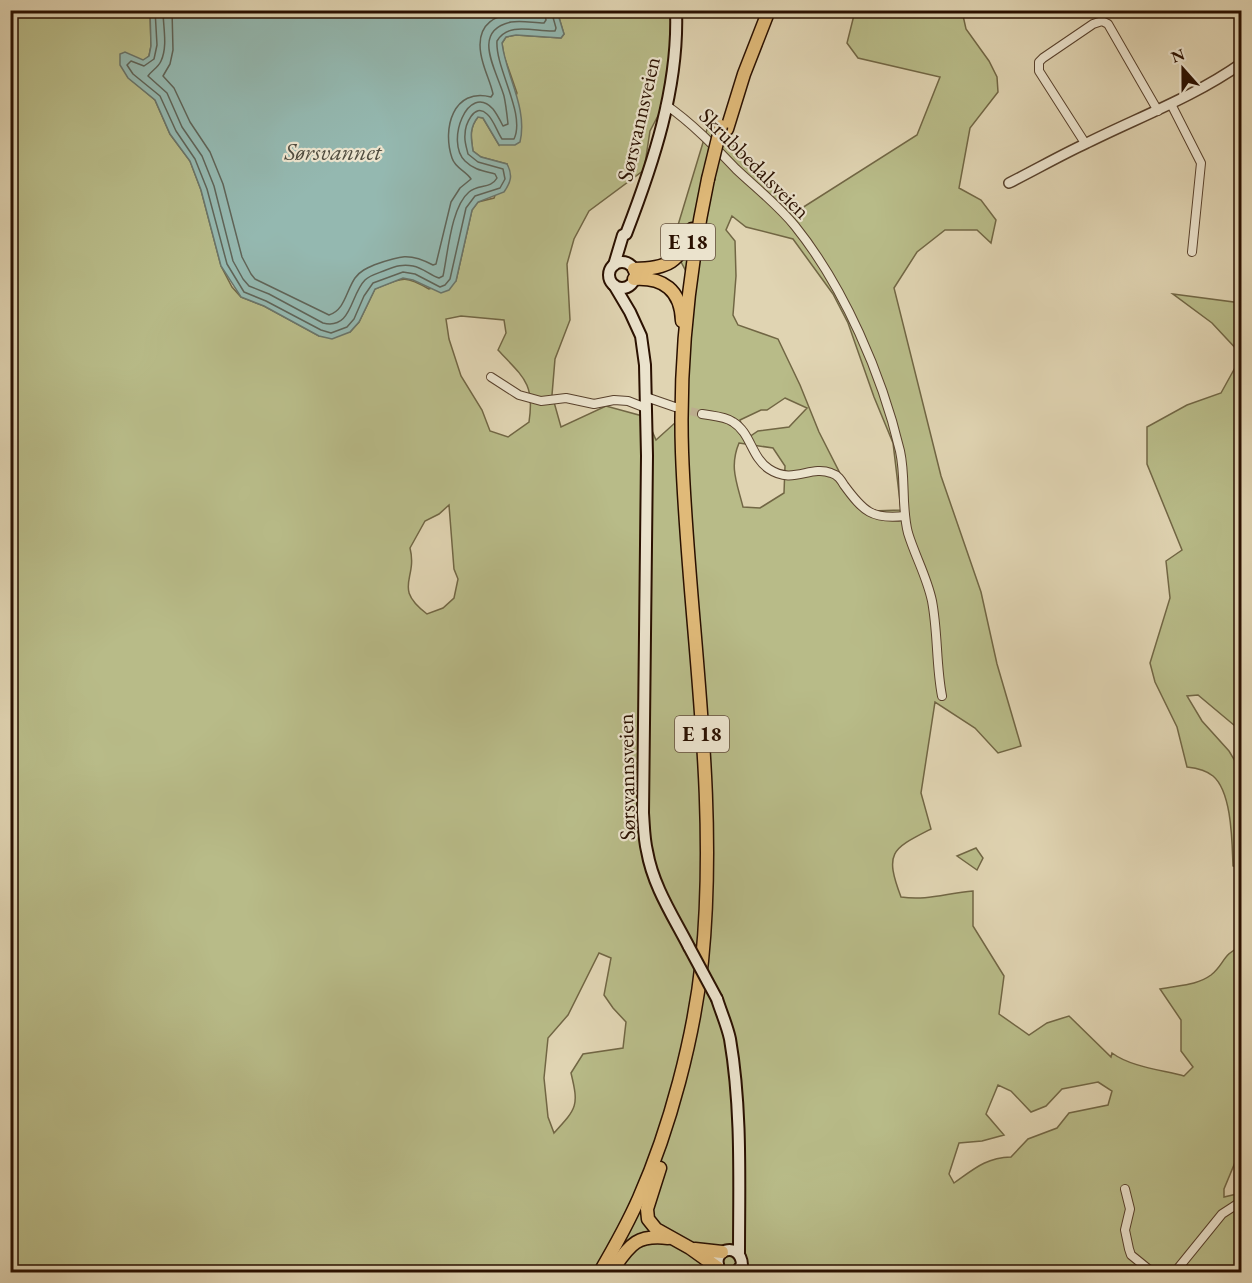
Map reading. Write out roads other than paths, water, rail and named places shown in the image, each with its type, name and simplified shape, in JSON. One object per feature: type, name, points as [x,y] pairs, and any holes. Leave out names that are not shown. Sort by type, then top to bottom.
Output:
[{"type":"highway","name":"E 18","points":[[682,375],[692,265],[710,180],[739,68],[761,10]]},
{"type":"highway","name":"E 18","points":[[724,128],[769,10]]},
{"type":"highway","name":"E 18","points":[[633,274],[660,268],[675,259],[687,242],[710,180]]},
{"type":"highway","name":"E 18","points":[[710,180],[691,337],[688,395],[689,455],[713,810],[712,888],[706,969],[694,1041],[679,1104],[647,1209],[648,1219],[656,1229],[690,1248],[721,1271]]},
{"type":"highway","name":"E 18","points":[[600,1272],[638,1201],[667,1126],[689,1036],[702,962],[707,884],[706,806],[682,451],[681,311],[678,299],[664,284],[633,274]]},
{"type":"highway","name":"E 18","points":[[610,1272],[644,1207],[661,1164]]},
{"type":"highway","name":"E 18","points":[[610,1272],[633,1243],[647,1237],[669,1238]]},
{"type":"highway","name":"E 18","points":[[690,1248],[724,1251]]},
{"type":"main road","name":"Sørsvannsveien","points":[[630,312],[629,292],[633,274],[626,249],[626,234],[647,178],[666,105],[674,61],[676,10]]},
{"type":"main road","name":"Sørsvannsveien","points":[[614,265],[623,235],[626,234]]},
{"type":"main road","points":[[622,262],[633,274],[621,288],[614,285],[609,275],[614,265],[622,262]]},
{"type":"main road","name":"Sørsvannsveien","points":[[614,285],[630,312],[643,343],[646,402],[643,813],[647,852],[659,890],[717,999],[730,1037],[740,1174],[738,1224],[739,1254],[742,1261],[737,1272]]},
{"type":"main road","name":"Sørsvannsveien","points":[[721,1271],[718,1257],[724,1251],[738,1224]]},
{"type":"main road","points":[[724,1251],[733,1250],[739,1254]]},
{"type":"street","points":[[1236,10],[1242,18]]},
{"type":"street","points":[[1085,144],[1038,66],[1043,58],[1093,24],[1102,21],[1108,24],[1158,111]]},
{"type":"street","points":[[1009,183],[1085,144],[1158,111],[1220,78],[1242,63]]},
{"type":"street","points":[[1171,104],[1201,163],[1192,252]]},
{"type":"street","name":"Skrubbedalsveien","points":[[666,105],[687,120],[794,225],[828,275],[865,345],[900,453],[908,533],[927,581],[932,603],[938,650],[937,672],[942,696]]},
{"type":"street","points":[[491,377],[519,395],[541,400],[566,398],[594,404],[614,400],[675,407]]},
{"type":"street","points":[[702,414],[732,421],[746,434],[761,463],[774,472],[787,477],[819,472],[833,473],[859,506],[867,512],[886,517],[905,516]]},
{"type":"street","points":[[1125,1189],[1130,1209],[1125,1230],[1129,1249],[1131,1255],[1152,1272]]},
{"type":"street","points":[[1175,1272],[1222,1214],[1242,1201]]},
{"type":"water","name":"Sørsvannet","points":[[150,11],[557,11],[564,34],[561,38],[516,35],[506,37],[502,43],[519,104],[522,129],[520,142],[515,145],[499,145],[483,118],[478,117],[473,125],[471,137],[473,151],[481,157],[507,164],[510,178],[504,192],[478,202],[472,210],[456,281],[449,290],[441,293],[413,280],[403,278],[375,289],[359,322],[350,332],[332,339],[319,336],[264,306],[241,297],[221,266],[201,190],[190,161],[170,134],[155,100],[128,78],[120,65],[120,54],[125,52],[143,60],[149,56]]},
{"type":"tunnel","points":[[679,408],[702,414]]}]
